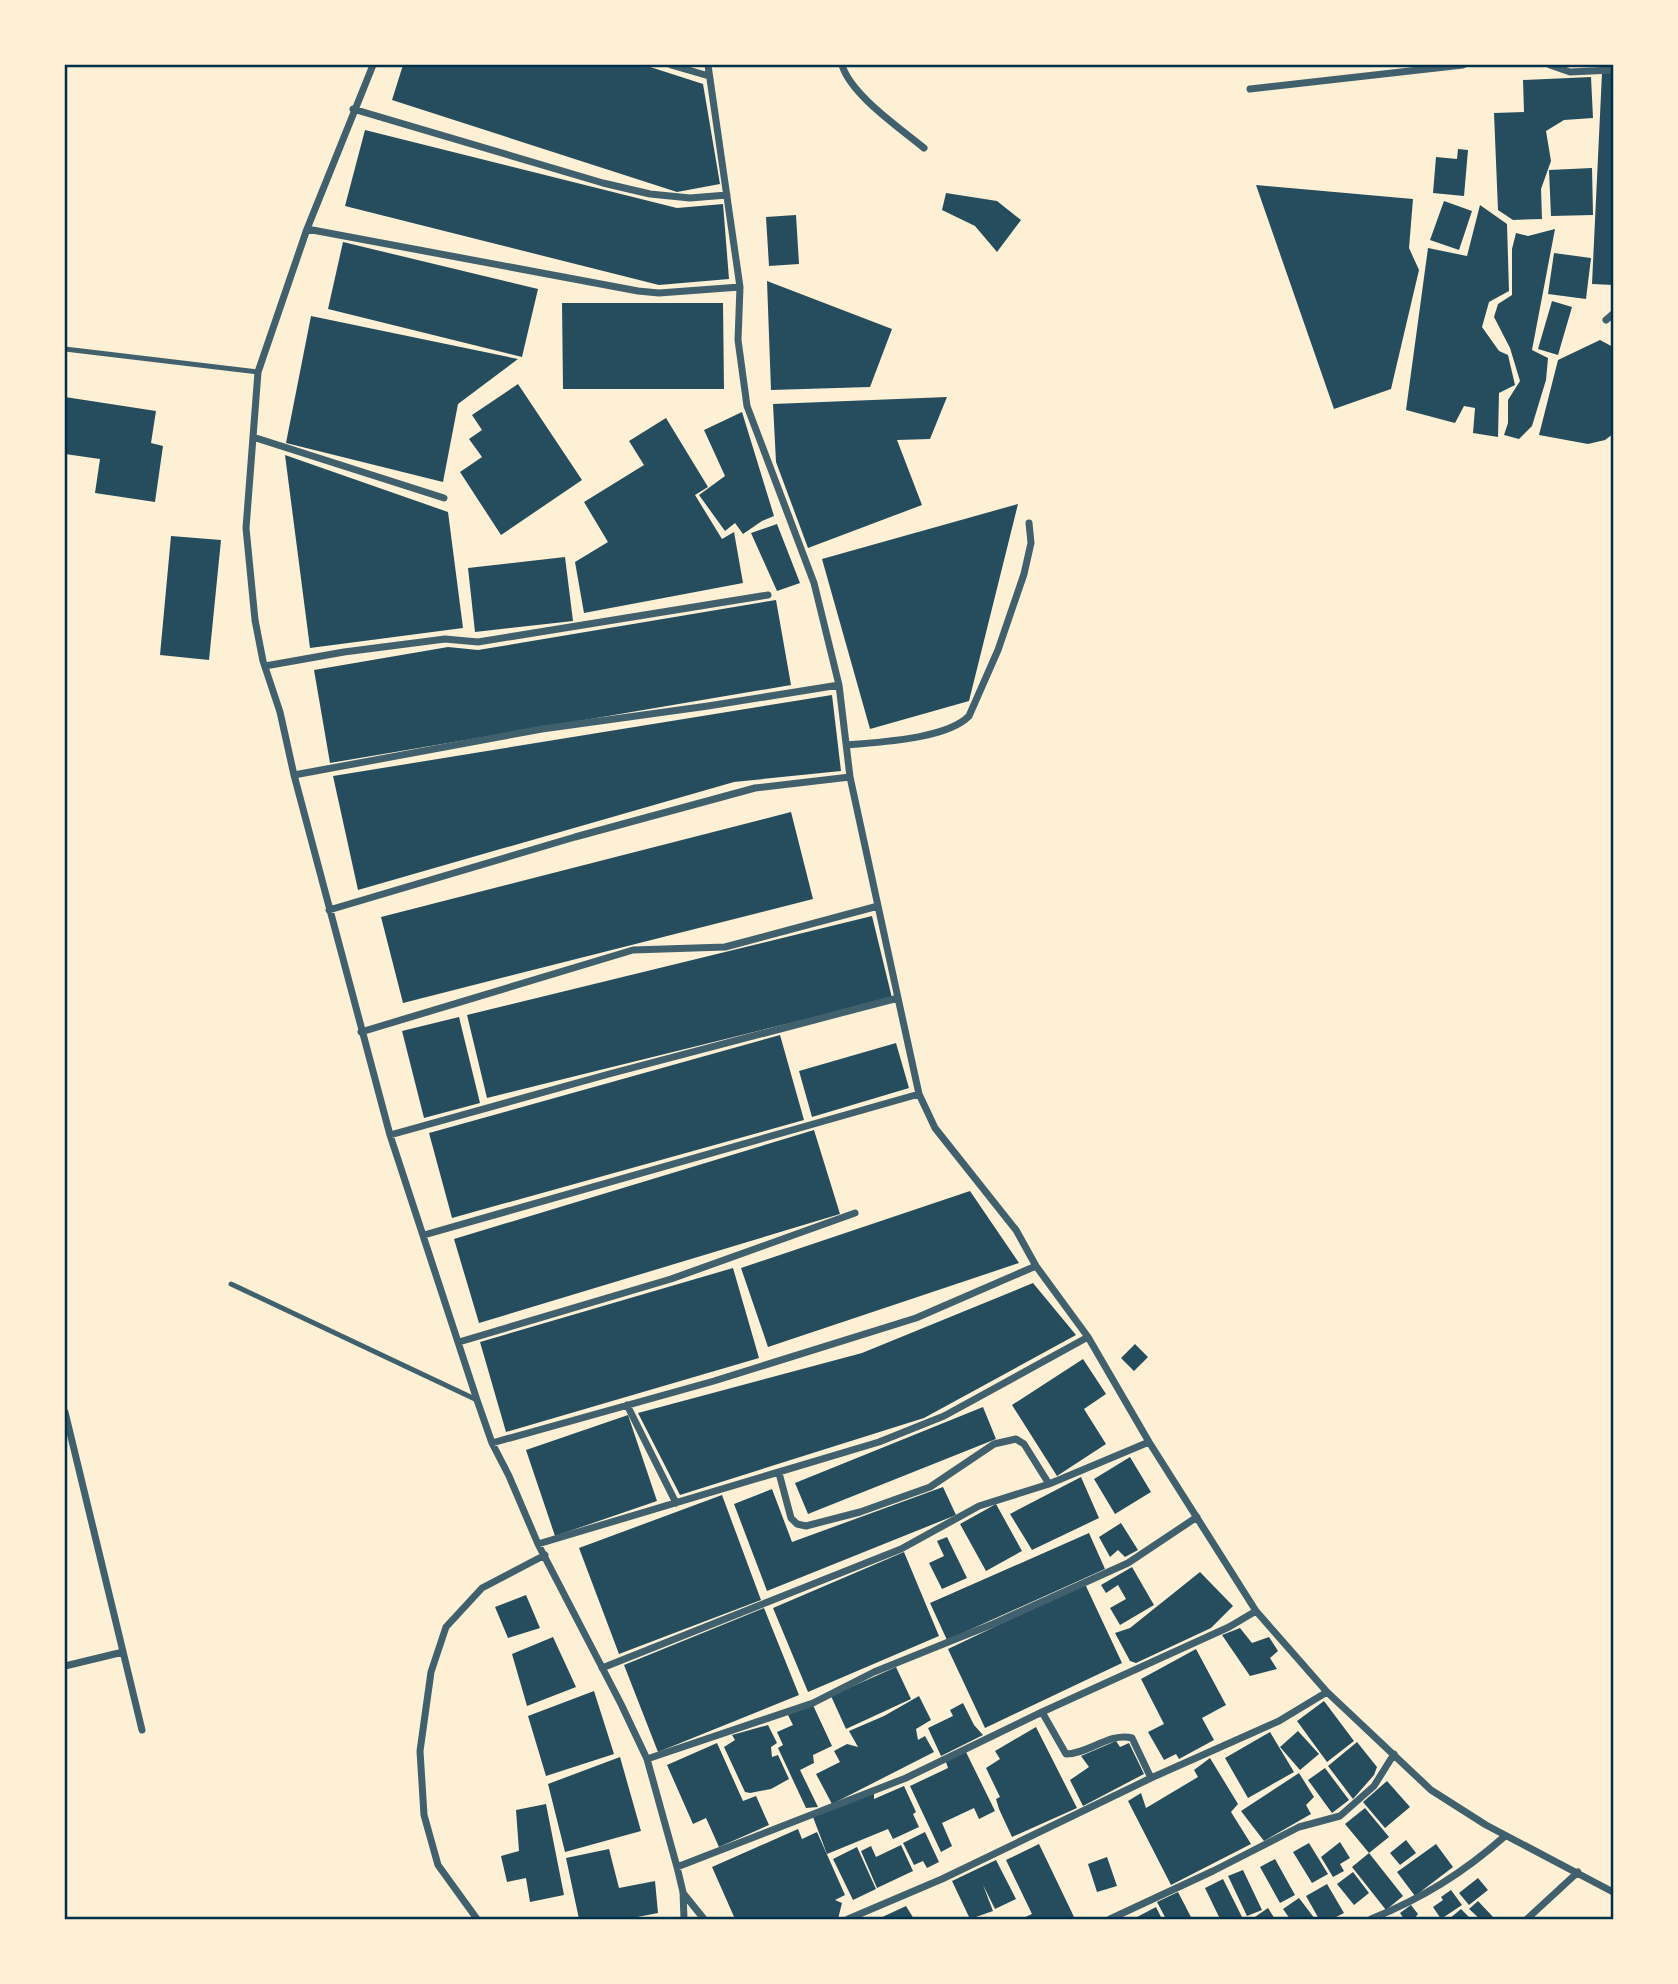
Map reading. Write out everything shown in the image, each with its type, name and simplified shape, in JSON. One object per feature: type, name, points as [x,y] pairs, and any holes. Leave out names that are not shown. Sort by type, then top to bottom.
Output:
[{"type":"street","points":[[373,65],[307,229],[258,372],[246,528],[255,620],[390,1135],[477,1400],[492,1443],[538,1544],[646,1759],[683,1892],[684,1919]]},
{"type":"street","points":[[671,65],[709,76]]},
{"type":"street","points":[[708,65],[740,288],[738,340],[747,406],[814,583],[839,685],[850,777],[919,1094],[935,1128],[1016,1230],[1036,1265],[1088,1338],[1149,1442],[1256,1611],[1327,1692],[1431,1790],[1506,1836],[1613,1892]]},
{"type":"street","points":[[842,65],[844,72],[863,96],[924,148]]},
{"type":"street","points":[[1250,89],[1462,65]]},
{"type":"street","points":[[1550,65],[1570,72],[1613,69]]},
{"type":"street","points":[[354,109],[603,183],[650,194],[690,198],[727,195]]},
{"type":"street","points":[[307,229],[659,293],[740,288]]},
{"type":"street","points":[[1605,320],[1613,314]]},
{"type":"street","points":[[253,437],[444,498]]},
{"type":"street","points":[[847,745],[943,731],[962,723],[969,716],[998,650],[1024,574],[1031,543],[1029,523]]},
{"type":"street","points":[[265,666],[344,652],[445,639],[478,642],[768,595]]},
{"type":"street","points":[[294,775],[542,729],[839,685]]},
{"type":"street","points":[[330,910],[575,837],[755,788],[850,777]]},
{"type":"street","points":[[361,1032],[633,950],[725,947],[878,906]]},
{"type":"street","points":[[390,1135],[898,998]]},
{"type":"street","points":[[424,1235],[919,1094]]},
{"type":"street","points":[[458,1342],[671,1279],[855,1213]]},
{"type":"street","points":[[492,1443],[714,1381],[915,1318],[1036,1265]]},
{"type":"street","points":[[538,1544],[878,1442],[944,1416],[1088,1338]]},
{"type":"street","points":[[627,1405],[676,1503]]},
{"type":"street","points":[[65,1412],[142,1730]]},
{"type":"street","points":[[779,1473],[790,1518],[797,1524],[806,1526],[860,1512],[930,1487],[994,1444],[1016,1439],[1024,1444],[1049,1484]]},
{"type":"street","points":[[602,1668],[901,1549],[979,1506],[1049,1484],[1149,1442]]},
{"type":"street","points":[[646,1759],[813,1703],[874,1672],[993,1624],[1128,1563],[1197,1517]]},
{"type":"street","points":[[477,1919],[438,1865],[424,1815],[420,1751],[431,1672],[446,1627],[482,1588],[545,1555]]},
{"type":"street","points":[[677,1867],[906,1778],[1042,1712],[1229,1627],[1256,1611]]},
{"type":"street","points":[[65,1666],[123,1652]]},
{"type":"street","points":[[848,1919],[942,1879],[1152,1778],[1279,1721],[1327,1692]]},
{"type":"street","points":[[1042,1712],[1066,1754],[1115,1738],[1132,1738],[1152,1778]]},
{"type":"street","points":[[1110,1919],[1299,1827],[1340,1816],[1374,1786],[1394,1754]]},
{"type":"street","points":[[1371,1919],[1406,1905],[1470,1867],[1506,1836]]},
{"type":"street","points":[[1527,1919],[1578,1872]]},
{"type":"street","points":[[683,1892],[704,1919]]},
{"type":"lane","points":[[65,349],[258,372]]},
{"type":"lane","points":[[232,1284],[477,1400]]},
{"type":"building","points":[[403,65],[644,65],[703,84],[720,184],[677,192],[392,100]]},
{"type":"building","points":[[1602,73],[1613,73],[1613,285],[1592,284]]},
{"type":"building","points":[[1591,77],[1593,118],[1564,120],[1546,131],[1551,161],[1541,189],[1542,219],[1513,220],[1498,210],[1494,113],[1524,112],[1523,80]]},
{"type":"building","points":[[365,130],[677,208],[723,204],[729,279],[659,285],[345,206]]},
{"type":"building","points":[[1458,149],[1468,150],[1464,196],[1433,193],[1436,157],[1457,159]]},
{"type":"building","points":[[1592,168],[1593,215],[1551,216],[1549,170]]},
{"type":"building","points":[[1256,185],[1413,199],[1409,248],[1419,270],[1391,389],[1334,409]]},
{"type":"building","points":[[946,193],[997,201],[1021,220],[997,252],[975,226],[942,210]]},
{"type":"building","points":[[1444,201],[1472,211],[1459,250],[1430,240]]},
{"type":"building","points":[[1480,205],[1507,224],[1509,291],[1489,302],[1482,327],[1499,351],[1508,355],[1515,385],[1499,393],[1498,437],[1473,433],[1475,408],[1464,406],[1455,423],[1406,410],[1428,248],[1467,256]]},
{"type":"building","points":[[796,215],[799,264],[769,266],[766,217]]},
{"type":"building","points":[[1555,229],[1532,350],[1548,358],[1546,380],[1532,426],[1519,439],[1504,435],[1508,423],[1508,400],[1520,381],[1510,348],[1494,317],[1498,304],[1512,295],[1512,249],[1516,233],[1528,236]]},
{"type":"building","points":[[343,242],[538,289],[522,357],[328,309]]},
{"type":"building","points":[[1554,253],[1591,258],[1586,299],[1548,294]]},
{"type":"building","points":[[767,281],[892,329],[870,387],[771,390]]},
{"type":"building","points":[[1552,301],[1572,307],[1558,355],[1538,349]]},
{"type":"building","points":[[562,303],[723,303],[724,389],[563,389]]},
{"type":"building","points":[[311,316],[518,359],[458,404],[443,482],[286,443]]},
{"type":"building","points":[[1600,340],[1613,347],[1613,434],[1605,440],[1588,444],[1539,435],[1558,360]]},
{"type":"building","points":[[518,384],[582,480],[501,535],[460,472],[482,457],[469,439],[482,430],[472,415]]},
{"type":"building","points":[[65,397],[156,411],[151,443],[163,446],[155,502],[95,493],[100,459],[65,454]]},
{"type":"building","points":[[947,397],[930,439],[897,440],[922,505],[808,548],[776,462],[773,404]]},
{"type":"building","points":[[742,412],[774,516],[743,534],[735,523],[725,531],[699,495],[725,476],[704,430]]},
{"type":"building","points":[[666,418],[708,487],[695,495],[722,539],[734,532],[743,583],[584,613],[575,562],[608,542],[584,502],[644,465],[629,441]]},
{"type":"building","points":[[285,455],[448,512],[463,628],[310,648]]},
{"type":"building","points":[[1018,504],[969,701],[870,729],[822,559]]},
{"type":"building","points":[[777,524],[800,583],[777,591],[751,533]]},
{"type":"building","points":[[171,536],[221,540],[209,660],[160,655]]},
{"type":"building","points":[[565,557],[573,621],[475,632],[468,568]]},
{"type":"building","points":[[776,600],[791,685],[330,763],[314,670],[448,647],[478,650]]},
{"type":"building","points":[[832,695],[841,771],[734,782],[358,890],[333,776]]},
{"type":"building","points":[[791,812],[813,899],[403,1003],[381,917]]},
{"type":"building","points":[[872,916],[892,998],[487,1098],[467,1015]]},
{"type":"building","points":[[459,1017],[480,1103],[424,1118],[402,1031]]},
{"type":"building","points":[[780,1035],[804,1120],[452,1218],[429,1133]]},
{"type":"building","points":[[896,1043],[909,1088],[812,1117],[799,1071]]},
{"type":"building","points":[[814,1130],[840,1214],[479,1323],[454,1239]]},
{"type":"building","points":[[970,1191],[1019,1263],[768,1347],[741,1268]]},
{"type":"building","points":[[733,1268],[759,1358],[506,1432],[480,1342]]},
{"type":"building","points":[[1033,1283],[1076,1335],[924,1418],[680,1495],[638,1413],[862,1353]]},
{"type":"building","points":[[1135,1344],[1148,1357],[1134,1371],[1121,1358]]},
{"type":"building","points":[[1083,1359],[1106,1394],[1084,1409],[1106,1444],[1057,1476],[1012,1405]]},
{"type":"building","points":[[983,1407],[996,1439],[808,1514],[795,1483]]},
{"type":"building","points":[[628,1415],[657,1501],[555,1536],[526,1450]]},
{"type":"building","points":[[1130,1457],[1151,1492],[1115,1514],[1094,1479]]},
{"type":"building","points":[[1081,1477],[1099,1518],[1032,1550],[1010,1514]]},
{"type":"building","points":[[943,1487],[956,1515],[767,1591],[734,1504],[772,1489],[792,1542]]},
{"type":"building","points":[[722,1495],[761,1600],[619,1654],[579,1548]]},
{"type":"building","points":[[996,1504],[1022,1551],[986,1571],[960,1524]]},
{"type":"building","points":[[1121,1523],[1138,1550],[1125,1557],[1118,1550],[1110,1557],[1099,1537]]},
{"type":"building","points":[[1089,1533],[1105,1569],[947,1640],[930,1603]]},
{"type":"building","points":[[947,1537],[967,1578],[942,1589],[929,1563],[944,1556],[937,1541]]},
{"type":"building","points":[[904,1552],[939,1636],[808,1692],[773,1608]]},
{"type":"building","points":[[1132,1567],[1154,1605],[1120,1625],[1110,1608],[1126,1599],[1118,1585],[1106,1593],[1101,1585]]},
{"type":"building","points":[[1200,1572],[1233,1606],[1211,1628],[1136,1663],[1130,1661],[1115,1633],[1130,1628]]},
{"type":"building","points":[[1085,1584],[1122,1663],[985,1728],[948,1649]]},
{"type":"building","points":[[526,1595],[540,1628],[508,1638],[495,1607]]},
{"type":"building","points":[[764,1608],[799,1695],[658,1752],[624,1665]]},
{"type":"building","points":[[1240,1628],[1252,1643],[1269,1637],[1278,1651],[1270,1658],[1277,1669],[1250,1676],[1222,1635]]},
{"type":"building","points":[[553,1637],[576,1687],[527,1706],[512,1654]]},
{"type":"building","points":[[1196,1649],[1226,1705],[1202,1718],[1214,1740],[1179,1759],[1176,1754],[1164,1760],[1148,1732],[1164,1724],[1141,1679]]},
{"type":"building","points":[[896,1667],[911,1699],[846,1729],[831,1696]]},
{"type":"building","points":[[594,1691],[614,1754],[546,1776],[528,1716]]},
{"type":"building","points":[[919,1696],[931,1720],[916,1729],[918,1740],[925,1736],[934,1752],[832,1804],[816,1774],[840,1762],[834,1751],[847,1744],[858,1747],[849,1731],[884,1716]]},
{"type":"building","points":[[1324,1701],[1354,1741],[1327,1762],[1297,1721]]},
{"type":"building","points":[[812,1703],[832,1746],[813,1755],[814,1763],[800,1770],[818,1807],[806,1808],[778,1748],[783,1745],[777,1732],[793,1725],[788,1715]]},
{"type":"building","points":[[963,1703],[974,1725],[983,1735],[941,1756],[928,1728],[953,1716],[950,1710]]},
{"type":"building","points":[[768,1725],[777,1743],[771,1747],[772,1757],[778,1755],[789,1779],[771,1789],[745,1792],[724,1747],[735,1740],[732,1735]]},
{"type":"building","points":[[1036,1727],[1077,1808],[1012,1837],[996,1799],[1000,1797],[986,1768],[1000,1759],[995,1751]]},
{"type":"building","points":[[1298,1731],[1319,1754],[1300,1770],[1280,1747]]},
{"type":"building","points":[[1270,1732],[1294,1772],[1248,1798],[1225,1758]]},
{"type":"building","points":[[1116,1741],[1120,1747],[1129,1743],[1144,1774],[1083,1806],[1070,1780],[1089,1767],[1081,1756]]},
{"type":"building","points":[[1357,1742],[1377,1767],[1374,1775],[1353,1799],[1328,1766]]},
{"type":"building","points":[[717,1743],[743,1801],[756,1796],[769,1825],[719,1847],[706,1818],[693,1824],[667,1765]]},
{"type":"building","points":[[965,1750],[995,1811],[979,1819],[974,1808],[942,1823],[952,1846],[941,1852],[910,1786],[948,1768],[945,1759]]},
{"type":"building","points":[[620,1757],[641,1831],[565,1852],[548,1784]]},
{"type":"building","points":[[1210,1758],[1238,1804],[1231,1812],[1251,1844],[1171,1885],[1128,1801],[1141,1793],[1146,1808],[1198,1777],[1194,1770]]},
{"type":"building","points":[[1325,1768],[1349,1800],[1332,1813],[1308,1780]]},
{"type":"building","points":[[1299,1773],[1314,1797],[1306,1805],[1311,1814],[1264,1841],[1241,1811]]},
{"type":"building","points":[[1387,1781],[1410,1807],[1385,1828],[1363,1802]]},
{"type":"building","points":[[904,1786],[916,1812],[913,1814],[919,1827],[893,1839],[888,1829],[827,1854],[813,1817],[874,1793],[874,1799]]},
{"type":"building","points":[[546,1804],[564,1895],[530,1902],[526,1878],[507,1882],[501,1856],[519,1851],[516,1810]]},
{"type":"building","points":[[1365,1808],[1389,1837],[1369,1853],[1345,1824]]},
{"type":"building","points":[[798,1829],[802,1839],[817,1832],[845,1895],[835,1900],[842,1903],[838,1919],[735,1919],[712,1867]]},
{"type":"building","points":[[925,1832],[939,1862],[927,1868],[923,1861],[914,1865],[903,1843]]},
{"type":"building","points":[[1406,1840],[1416,1853],[1400,1865],[1390,1853]]},
{"type":"building","points":[[1340,1842],[1350,1858],[1340,1864],[1344,1871],[1333,1877],[1321,1857]]},
{"type":"building","points":[[1309,1843],[1328,1874],[1312,1883],[1293,1852]]},
{"type":"building","points":[[1039,1844],[1075,1919],[1021,1919],[1032,1914],[1006,1860]]},
{"type":"building","points":[[1436,1844],[1453,1867],[1415,1896],[1397,1872]]},
{"type":"building","points":[[901,1845],[913,1871],[877,1888],[861,1851],[871,1846],[876,1857]]},
{"type":"building","points":[[857,1847],[876,1889],[853,1900],[833,1859]]},
{"type":"building","points":[[609,1849],[619,1888],[655,1881],[658,1913],[627,1919],[579,1919],[566,1858]]},
{"type":"building","points":[[1369,1853],[1403,1896],[1386,1910],[1352,1867]]},
{"type":"building","points":[[1107,1857],[1117,1886],[1097,1892],[1088,1864]]},
{"type":"building","points":[[1275,1859],[1295,1895],[1280,1903],[1260,1867]]},
{"type":"building","points":[[996,1860],[1016,1899],[995,1909],[983,1885],[993,1911],[970,1919],[952,1881]]},
{"type":"building","points":[[1243,1870],[1262,1910],[1247,1916],[1228,1876]]},
{"type":"building","points":[[1353,1872],[1369,1893],[1354,1905],[1337,1884]]},
{"type":"building","points":[[1478,1878],[1488,1890],[1469,1905],[1459,1893]]},
{"type":"building","points":[[1223,1879],[1243,1919],[1220,1919],[1205,1888]]},
{"type":"building","points":[[1327,1884],[1344,1913],[1332,1919],[1319,1919],[1306,1896]]},
{"type":"building","points":[[1451,1890],[1462,1905],[1441,1919],[1433,1907]]},
{"type":"building","points":[[1178,1892],[1192,1919],[1166,1919],[1157,1902]]},
{"type":"building","points":[[1299,1898],[1315,1919],[1290,1919],[1283,1909]]},
{"type":"building","points":[[1478,1901],[1493,1919],[1480,1919],[1469,1909]]},
{"type":"building","points":[[1411,1905],[1418,1914],[1414,1919],[1404,1919],[1400,1913]]},
{"type":"building","points":[[906,1906],[914,1919],[878,1919]]},
{"type":"building","points":[[1156,1907],[1162,1919],[1137,1917]]},
{"type":"building","points":[[1268,1908],[1275,1919],[1252,1919]]},
{"type":"building","points":[[1461,1909],[1471,1919],[1449,1919]]}]
